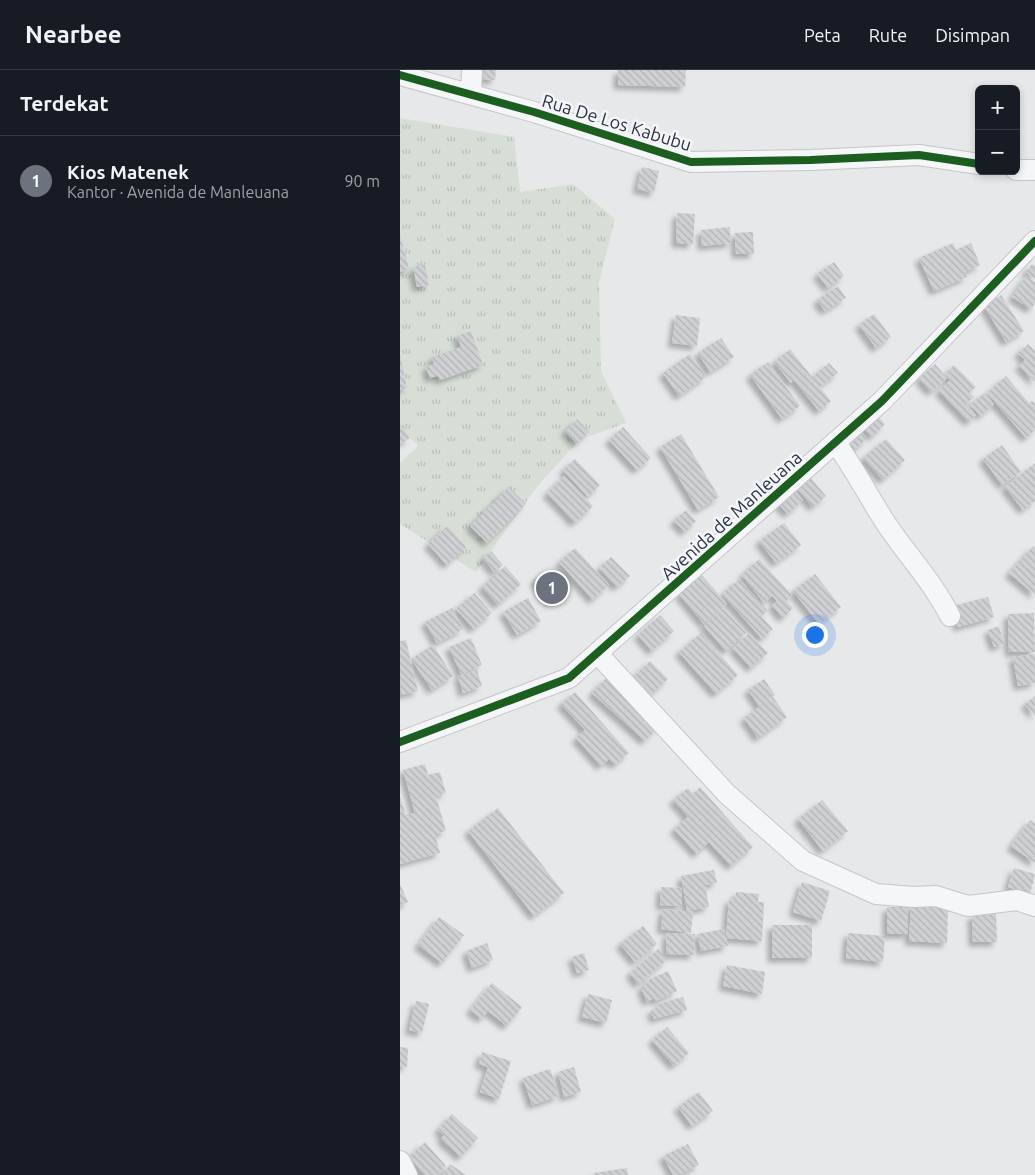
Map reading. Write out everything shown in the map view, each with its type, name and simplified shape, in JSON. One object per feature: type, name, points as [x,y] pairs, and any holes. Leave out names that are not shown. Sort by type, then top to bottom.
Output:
[{"type":"street","points":[[471,94],[472,70]]},
{"type":"street","name":"Rua De Los Kabubu","points":[[400,75],[471,94],[692,162],[810,160],[919,154],[975,163]]},
{"type":"street","points":[[1020,170],[1035,170]]},
{"type":"street","name":"Avenida de Manleuana","points":[[400,742],[569,678],[882,401],[1035,241]]},
{"type":"street","points":[[835,442],[864,485],[880,515],[940,596],[950,616]]},
{"type":"street","points":[[597,653],[727,794],[803,861],[876,894],[914,897],[936,896],[968,906],[1018,900],[1035,906]]},
{"type":"street","points":[[400,1161],[407,1175]]},
{"type":"green space","points":[[400,118],[514,137],[520,192],[573,184],[615,219],[599,282],[601,371],[626,423],[579,440],[536,488],[476,572],[400,524],[400,463],[418,446],[400,427]]},
{"type":"building","points":[[480,70],[496,70],[495,80],[480,79]]},
{"type":"building","points":[[618,70],[686,70],[685,87],[618,85]]},
{"type":"building","points":[[642,167],[659,171],[654,193],[637,189]]},
{"type":"building","points":[[677,213],[695,214],[693,244],[676,243]]},
{"type":"building","points":[[730,227],[731,243],[702,246],[701,230]]},
{"type":"building","points":[[753,232],[754,254],[736,254],[735,233]]},
{"type":"building","points":[[400,235],[409,269],[400,272]]},
{"type":"building","points":[[953,243],[956,250],[971,243],[980,265],[965,272],[967,277],[934,291],[919,258]]},
{"type":"building","points":[[834,262],[844,276],[828,288],[817,274]]},
{"type":"building","points":[[1032,264],[1035,266],[1035,279],[1026,272]]},
{"type":"building","points":[[425,265],[429,285],[417,287],[413,267]]},
{"type":"building","points":[[1026,276],[1035,282],[1035,303],[1031,309],[1012,297]]},
{"type":"building","points":[[838,286],[846,298],[825,311],[817,300]]},
{"type":"building","points":[[1001,295],[1024,331],[1006,342],[984,306]]},
{"type":"building","points":[[874,314],[891,337],[876,348],[859,325]]},
{"type":"building","points":[[676,315],[700,318],[697,346],[672,343]]},
{"type":"building","points":[[471,331],[483,365],[440,380],[438,376],[430,378],[426,367],[434,364],[432,357],[461,347],[457,336]]},
{"type":"building","points":[[721,338],[734,357],[710,372],[698,353]]},
{"type":"building","points":[[1028,344],[1035,351],[1035,382],[1019,366],[1025,360],[1018,353]]},
{"type":"building","points":[[790,349],[812,377],[829,363],[838,373],[820,387],[831,401],[819,411],[794,380],[791,383],[774,362]]},
{"type":"building","points":[[690,354],[706,377],[679,396],[663,373]]},
{"type":"building","points":[[400,355],[407,388],[400,390]]},
{"type":"building","points":[[768,362],[800,406],[782,419],[750,375]]},
{"type":"building","points":[[935,364],[947,378],[931,392],[919,378]]},
{"type":"building","points":[[954,365],[976,387],[969,393],[974,397],[966,404],[976,415],[969,422],[939,391],[950,380],[945,374]]},
{"type":"building","points":[[1006,376],[1029,403],[1032,401],[1035,404],[1035,430],[1026,438],[987,393]]},
{"type":"building","points":[[984,393],[994,404],[981,416],[970,405]]},
{"type":"building","points":[[873,411],[885,424],[872,437],[860,424]]},
{"type":"building","points":[[577,419],[589,432],[577,444],[565,431]]},
{"type":"building","points":[[400,424],[410,438],[400,444]]},
{"type":"building","points":[[857,426],[867,439],[849,454],[838,441]]},
{"type":"building","points":[[623,427],[651,458],[637,470],[609,440]]},
{"type":"building","points":[[681,434],[719,497],[698,510],[660,447]]},
{"type":"building","points":[[886,439],[905,460],[883,480],[863,458]]},
{"type":"building","points":[[1002,445],[1021,472],[1002,485],[983,459]]},
{"type":"building","points":[[575,459],[600,485],[588,497],[563,470]]},
{"type":"building","points":[[1035,463],[1035,501],[1023,510],[1005,487]]},
{"type":"building","points":[[564,476],[593,506],[575,523],[547,493]]},
{"type":"building","points":[[810,477],[826,496],[813,507],[797,488]]},
{"type":"building","points":[[790,486],[803,500],[788,514],[775,500]]},
{"type":"building","points":[[509,487],[526,504],[487,543],[470,526]]},
{"type":"building","points":[[686,510],[696,521],[685,532],[674,521]]},
{"type":"building","points":[[784,523],[801,545],[776,563],[759,541]]},
{"type":"building","points":[[447,526],[466,547],[447,565],[428,544]]},
{"type":"building","points":[[1033,546],[1035,548],[1035,595],[1009,573]]},
{"type":"building","points":[[575,548],[609,585],[593,600],[559,562]]},
{"type":"building","points":[[491,551],[503,565],[494,572],[483,558]]},
{"type":"building","points":[[611,557],[630,576],[617,587],[599,568]]},
{"type":"building","points":[[759,559],[792,595],[786,601],[793,608],[783,618],[772,605],[777,601],[772,596],[764,603],[742,575]]},
{"type":"building","points":[[505,566],[521,584],[498,605],[482,587]]},
{"type":"building","points":[[547,571],[563,592],[551,601],[534,580]]},
{"type":"building","points":[[815,574],[841,607],[819,624],[793,591]]},
{"type":"building","points":[[702,575],[727,604],[704,624],[679,594]]},
{"type":"building","points":[[739,579],[768,611],[761,616],[773,629],[762,639],[722,594]]},
{"type":"building","points":[[474,593],[492,613],[474,629],[456,609]]},
{"type":"building","points":[[988,597],[994,617],[958,627],[953,606]]},
{"type":"building","points":[[528,598],[541,621],[517,635],[503,612]]},
{"type":"building","points":[[452,608],[463,629],[437,643],[425,622]]},
{"type":"building","points":[[723,608],[746,633],[726,651],[704,626]]},
{"type":"building","points":[[1034,613],[1035,652],[1009,652],[1008,614]]},
{"type":"building","points":[[660,615],[674,631],[652,651],[638,635]]},
{"type":"building","points":[[999,626],[1004,644],[994,647],[988,630]]},
{"type":"building","points":[[701,633],[738,675],[716,694],[679,652]]},
{"type":"building","points":[[749,633],[768,653],[751,668],[733,648]]},
{"type":"building","points":[[471,638],[482,665],[461,674],[449,647]]},
{"type":"building","points":[[406,640],[418,691],[401,695],[400,641]]},
{"type":"building","points":[[433,645],[453,676],[432,690],[411,659]]},
{"type":"building","points":[[1035,654],[1035,683],[1018,686],[1013,657]]},
{"type":"building","points":[[650,661],[668,679],[644,701],[627,683]]},
{"type":"building","points":[[477,670],[482,686],[463,693],[458,676]]},
{"type":"building","points":[[606,678],[659,726],[645,741],[592,693]]},
{"type":"building","points":[[764,679],[775,695],[759,706],[748,690]]},
{"type":"building","points":[[575,692],[629,753],[615,765],[609,759],[601,766],[576,738],[585,730],[561,704]]},
{"type":"building","points":[[1035,696],[1035,716],[1025,704]]},
{"type":"building","points":[[773,697],[787,717],[758,738],[744,718]]},
{"type":"building","points":[[425,764],[428,775],[440,772],[446,793],[436,796],[446,831],[435,834],[440,853],[400,864],[400,797],[406,815],[415,813],[403,770]]},
{"type":"building","points":[[700,787],[753,847],[731,866],[709,842],[697,854],[674,829],[688,817],[673,800],[688,788],[693,794]]},
{"type":"building","points":[[822,800],[848,831],[823,851],[798,819]]},
{"type":"building","points":[[498,808],[564,893],[534,916],[468,831]]},
{"type":"building","points":[[1030,820],[1035,824],[1035,863],[1011,846]]},
{"type":"building","points":[[1014,868],[1035,874],[1030,894],[1008,887]]},
{"type":"building","points":[[714,870],[717,883],[705,885],[709,907],[687,911],[681,876]]},
{"type":"building","points":[[802,882],[830,891],[821,921],[793,912]]},
{"type":"building","points":[[400,884],[408,902],[400,906]]},
{"type":"building","points":[[661,887],[682,888],[682,906],[660,905]]},
{"type":"building","points":[[736,892],[759,894],[758,902],[764,902],[762,941],[726,938],[729,899],[735,900]]},
{"type":"building","points":[[911,904],[948,906],[947,943],[909,941]]},
{"type":"building","points":[[887,907],[908,907],[908,934],[887,934]]},
{"type":"building","points":[[663,909],[693,912],[691,933],[661,929]]},
{"type":"building","points":[[996,914],[997,942],[973,942],[972,915]]},
{"type":"building","points":[[439,917],[464,935],[442,963],[418,945]]},
{"type":"building","points":[[772,925],[812,925],[812,958],[772,958]]},
{"type":"building","points":[[643,926],[657,944],[635,962],[620,944]]},
{"type":"building","points":[[724,929],[728,946],[701,951],[697,934]]},
{"type":"building","points":[[667,933],[695,934],[694,955],[666,954]]},
{"type":"building","points":[[848,933],[885,936],[883,962],[846,958]]},
{"type":"building","points":[[487,943],[493,960],[472,968],[466,951]]},
{"type":"building","points":[[658,949],[667,960],[638,984],[630,973]]},
{"type":"building","points":[[584,953],[589,970],[577,973],[572,957]]},
{"type":"building","points":[[727,965],[765,972],[762,994],[723,986]]},
{"type":"building","points":[[668,971],[677,991],[656,1001],[654,998],[647,1002],[641,987],[648,984],[646,981]]},
{"type":"building","points":[[492,983],[522,1007],[507,1026],[488,1011],[482,1019],[470,1010]]},
{"type":"building","points":[[588,994],[612,1000],[606,1023],[582,1017]]},
{"type":"building","points":[[683,997],[687,1010],[654,1019],[651,1010],[660,1007],[659,1004]]},
{"type":"building","points":[[416,1001],[429,1004],[422,1033],[409,1030]]},
{"type":"building","points":[[667,1027],[689,1053],[674,1066],[652,1040]]},
{"type":"building","points":[[400,1047],[408,1048],[407,1067],[400,1066]]},
{"type":"building","points":[[482,1052],[511,1061],[499,1099],[480,1092],[488,1067],[479,1064]]},
{"type":"building","points":[[574,1067],[581,1092],[564,1097],[558,1072]]},
{"type":"building","points":[[550,1069],[559,1096],[532,1105],[523,1078]]},
{"type":"building","points":[[699,1092],[713,1111],[692,1126],[678,1107]]},
{"type":"building","points":[[452,1114],[478,1138],[461,1157],[441,1139],[444,1135],[438,1130]]},
{"type":"building","points":[[425,1142],[446,1166],[437,1175],[425,1175],[409,1157]]},
{"type":"building","points":[[688,1144],[699,1165],[679,1175],[673,1175],[663,1156]]},
{"type":"building","points":[[450,1164],[466,1175],[443,1175]]},
{"type":"building","points":[[627,1168],[628,1175],[595,1175],[594,1173]]},
{"type":"cycle path","points":[[400,75],[534,112],[691,162],[810,160],[919,155],[975,163]]},
{"type":"cycle path","points":[[400,742],[569,678],[882,401],[1035,241]]},
{"type":"place","name":"Kios Matenek","points":[[552,588]]}]
